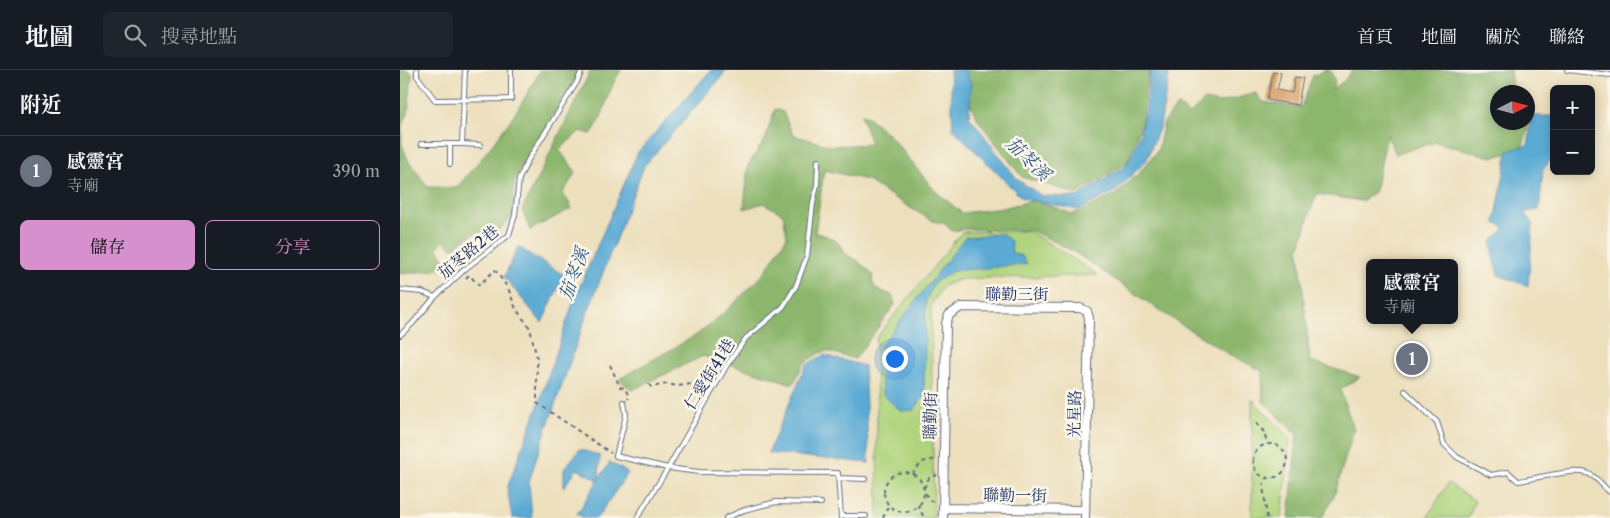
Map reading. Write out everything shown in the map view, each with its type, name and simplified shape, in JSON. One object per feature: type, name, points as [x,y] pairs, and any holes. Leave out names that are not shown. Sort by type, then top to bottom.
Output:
[{"type":"street","name":"聯勤三街","points":[[949,315],[961,307],[1080,308],[1086,311]]},
{"type":"street","name":"光星路","points":[[1085,514],[1089,318],[1086,311]]},
{"type":"street","name":"聯勤街","points":[[943,518],[946,323],[949,315]]},
{"type":"street","name":"聯勤一街","points":[[943,505],[1085,514]]},
{"type":"lane","points":[[417,70],[417,76],[435,100],[511,99],[511,70]]},
{"type":"lane","points":[[462,144],[465,70]]},
{"type":"lane","name":"茄苳路2巷","points":[[400,335],[454,278],[509,235],[515,215],[516,191],[519,179],[528,160],[577,82],[582,70]]},
{"type":"lane","points":[[1568,70],[1610,75]]},
{"type":"lane","points":[[421,144],[480,145]]},
{"type":"lane","points":[[450,144],[450,164]]},
{"type":"lane","name":"仁愛街41巷","points":[[637,518],[727,365],[746,338],[783,307],[796,286],[807,256],[817,185],[818,161]]},
{"type":"lane","points":[[400,290],[422,292],[435,297]]},
{"type":"lane","points":[[1405,391],[1437,422],[1444,444],[1457,457],[1491,475],[1508,472],[1518,481],[1578,471],[1590,474],[1610,492]]},
{"type":"lane","points":[[624,402],[626,415],[616,456],[668,468],[699,472],[839,476],[866,479]]},
{"type":"lane","points":[[839,476],[841,517],[866,516]]},
{"type":"lane","points":[[726,518],[744,510],[776,502],[821,503]]},
{"type":"path","points":[[454,278],[459,283],[469,275],[479,286],[495,270],[508,288],[516,309],[530,328],[537,359],[537,403],[616,456]]},
{"type":"path","points":[[610,365],[620,387],[625,388],[629,397],[624,402]]},
{"type":"path","points":[[649,384],[652,386],[667,384],[678,386],[690,384],[712,392]]},
{"type":"path","points":[[1256,424],[1264,432],[1267,444]]},
{"type":"path","points":[[1267,444],[1278,446],[1286,454],[1287,460],[1286,466],[1280,475],[1268,478],[1256,470],[1254,460],[1258,450],[1267,444]]},
{"type":"path","points":[[912,474],[922,462],[930,459],[944,458]]},
{"type":"path","points":[[943,475],[935,475],[929,478],[925,484],[924,492],[923,498],[910,511],[903,512],[897,510],[889,504],[884,495],[886,482],[896,473],[903,472],[912,474],[920,480],[924,492],[931,501],[943,505]]},
{"type":"path","points":[[1268,478],[1262,485],[1268,518]]},
{"type":"path","points":[[883,518],[889,504]]},
{"type":"path","points":[[918,505],[924,518]]},
{"type":"green space","points":[[400,70],[408,70],[412,74],[408,114],[402,125],[402,145],[408,160],[428,187],[456,188],[502,132],[540,70],[579,70],[575,80],[521,166],[514,184],[513,216],[500,229],[492,232],[478,232],[463,240],[453,249],[443,240],[437,248],[451,268],[400,274]]},
{"type":"green space","points":[[591,70],[621,70],[616,77],[600,119],[591,134],[580,131],[559,150],[576,172],[563,193],[572,208],[530,230],[522,210]]},
{"type":"green space","points":[[964,70],[1149,70],[1141,126],[1127,163],[1077,194],[1022,177],[980,123],[963,91]]},
{"type":"green space","points":[[1325,70],[1330,70],[1335,81],[1332,90],[1344,81],[1352,70],[1510,70],[1512,85],[1490,85],[1490,130],[1528,130],[1521,151],[1492,157],[1436,142],[1396,154],[1387,135],[1375,191],[1362,201],[1317,194],[1299,251],[1310,361],[1360,377],[1340,390],[1354,429],[1334,496],[1322,518],[1289,518],[1297,435],[1263,401],[1262,371],[1227,353],[1168,316],[1073,251],[1031,230],[963,229],[952,231],[945,224],[933,221],[867,180],[824,170],[815,233],[836,241],[844,253],[858,261],[873,275],[872,281],[876,289],[892,295],[895,304],[855,359],[827,351],[819,353],[804,363],[793,384],[703,356],[632,390],[619,379],[695,336],[723,314],[762,276],[787,237],[783,214],[763,203],[744,209],[748,165],[765,140],[775,109],[783,112],[793,135],[831,146],[871,144],[861,114],[866,115],[892,138],[934,190],[962,213],[1003,208],[1034,200],[1072,214],[1116,194],[1139,173],[1158,150],[1164,122],[1178,105],[1189,115],[1205,100],[1219,103],[1256,93],[1263,102],[1301,107],[1313,76]]},
{"type":"green space","points":[[1029,231],[1098,275],[961,279],[943,286],[931,305],[934,518],[878,518],[876,338],[962,232]]},
{"type":"green space","points":[[1252,399],[1290,438],[1282,518],[1252,518]]},
{"type":"green space","points":[[1448,483],[1475,501],[1468,518],[1427,518]]},
{"type":"water","name":"茄苳溪","points":[[711,70],[726,70],[644,166],[587,314],[537,456],[529,482],[532,518],[512,518],[507,488],[537,409],[574,300],[638,152]]},
{"type":"water","name":"茄苳溪","points":[[950,70],[965,70],[971,84],[969,116],[1018,180],[1042,196],[1077,197],[1127,165],[1140,135],[1147,102],[1150,70],[1168,70],[1169,76],[1160,126],[1146,161],[1117,190],[1079,210],[1022,198],[953,129]]},
{"type":"water","points":[[1535,116],[1550,116],[1550,160],[1543,170],[1539,210],[1525,212],[1533,224],[1528,286],[1498,275],[1491,242],[1505,228],[1495,223],[1508,151],[1528,145],[1530,130],[1535,130]]},
{"type":"water","points":[[1002,234],[1011,241],[1012,253],[1022,256],[1027,264],[953,271],[934,283],[926,300],[924,396],[914,410],[901,411],[882,394],[880,347],[965,237]]},
{"type":"water","points":[[518,247],[564,275],[542,323],[504,277]]},
{"type":"water","points":[[824,355],[864,366],[869,463],[768,453],[806,365]]},
{"type":"water","points":[[580,449],[600,456],[599,479],[610,462],[628,473],[597,518],[584,518],[577,514],[598,480],[577,469],[564,487],[564,469]]},
{"type":"building","points":[[1273,72],[1281,73],[1277,90],[1292,93],[1295,77],[1303,78],[1298,105],[1267,100]]},
{"type":"place","name":"感靈宮","points":[[1412,359]]}]
